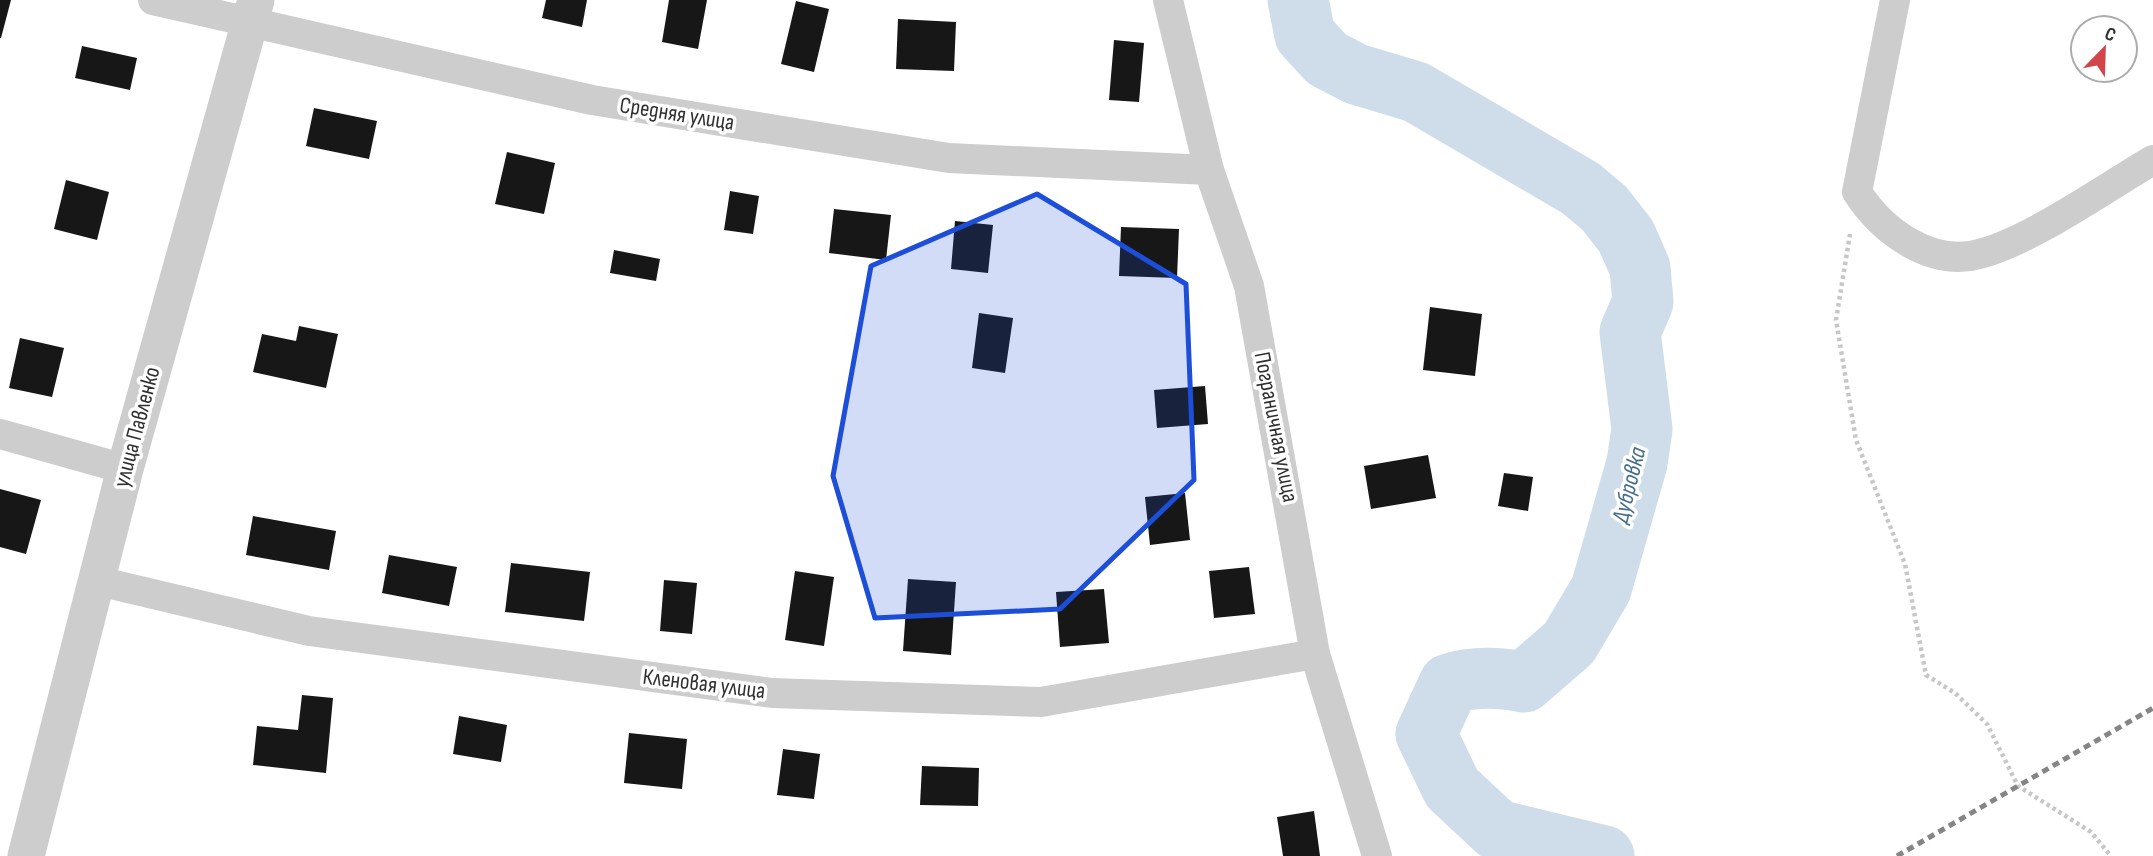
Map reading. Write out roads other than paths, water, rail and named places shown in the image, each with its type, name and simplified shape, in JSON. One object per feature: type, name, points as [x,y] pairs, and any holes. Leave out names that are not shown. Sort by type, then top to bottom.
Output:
[{"type":"street","name":"Средняя улица","points":[[153,0],[253,12],[592,100],[949,158],[1209,170]]},
{"type":"street","name":"Пограничная улица","points":[[1168,0],[1209,170],[1249,286],[1315,654],[1377,856]]},
{"type":"street","points":[[1895,0],[1857,192],[1870,212],[1891,232],[1920,248],[1951,255],[1982,254],[2026,234],[2153,160]]},
{"type":"street","name":"улица Павленко","points":[[26,856],[125,469],[253,12]]},
{"type":"street","points":[[0,434],[125,469]]},
{"type":"street","name":"Кленовая улица","points":[[98,581],[309,631],[772,693],[1041,702],[1315,654]]},
{"type":"waterway","name":"Дубровка","points":[[1298,0],[1305,35],[1327,59],[1356,74],[1416,92],[1580,188],[1604,208],[1626,236],[1640,268],[1643,302],[1630,332],[1642,429],[1637,463],[1601,589],[1569,643],[1524,682],[1486,678],[1449,684],[1426,734],[1452,788],[1497,830],[1604,856]]},
{"type":"railway","points":[[1897,856],[2153,708]]}]
